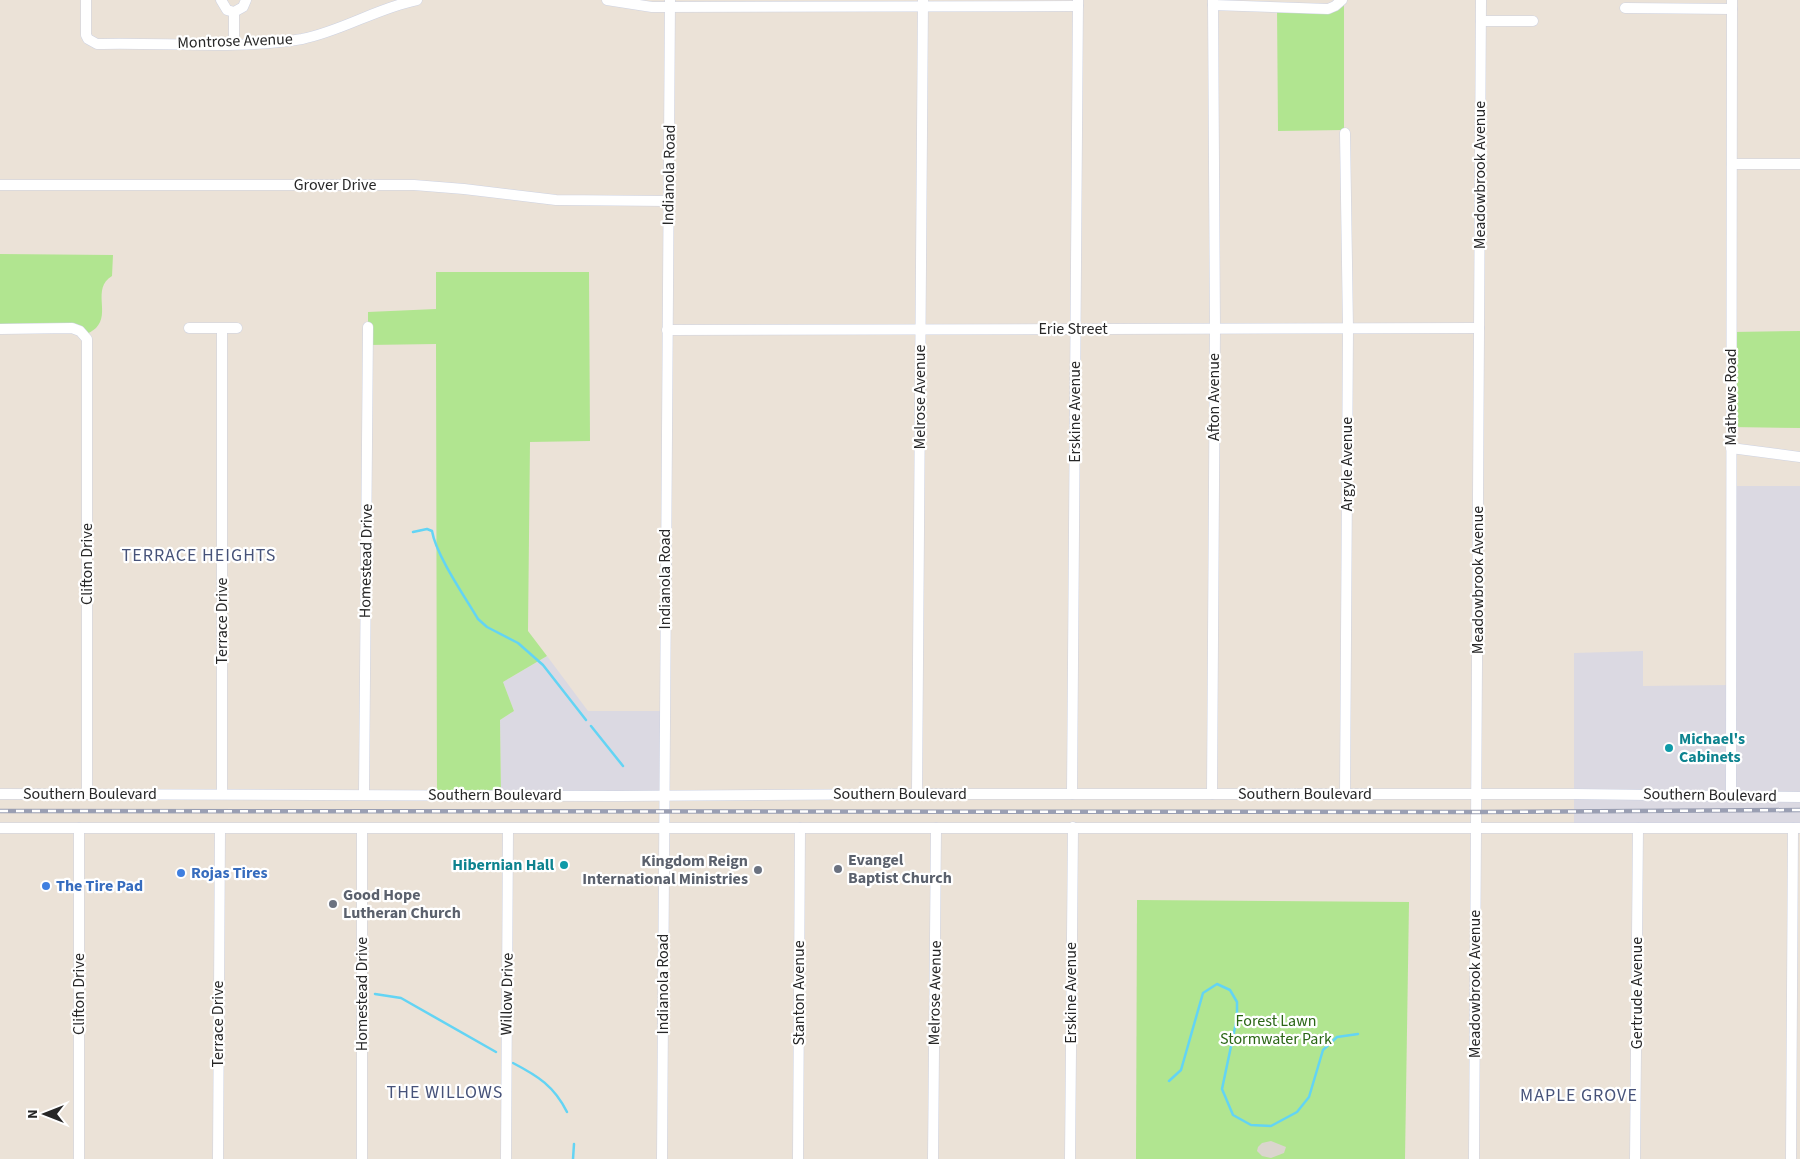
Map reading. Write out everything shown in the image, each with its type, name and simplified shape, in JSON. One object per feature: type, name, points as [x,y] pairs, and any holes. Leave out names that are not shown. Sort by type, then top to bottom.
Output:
[{"type":"street","name":"Montrose Avenue","points":[[86,0],[86,35],[88,39],[97,44],[272,43],[317,35],[387,8],[416,0]]},
{"type":"street","points":[[221,0],[227,10],[234,12],[243,7],[246,0]]},
{"type":"street","points":[[607,0],[633,5],[670,3],[1078,3]]},
{"type":"street","points":[[1213,3],[1316,9],[1336,6],[1342,0]]},
{"type":"street","name":"Meadowbrook Avenue","points":[[1474,1159],[1481,0]]},
{"type":"street","name":"Indianola Road","points":[[662,1159],[670,3]]},
{"type":"street","name":"Melrose Avenue","points":[[917,794],[923,3]]},
{"type":"street","name":"Erskine Avenue","points":[[1072,794],[1078,3]]},
{"type":"street","name":"Afton Avenue","points":[[1212,794],[1215,328],[1213,3]]},
{"type":"street","points":[[1626,8],[1732,4]]},
{"type":"street","name":"Mathews Road","points":[[1731,795],[1732,4]]},
{"type":"street","points":[[234,12],[234,44]]},
{"type":"street","points":[[1481,21],[1533,21]]},
{"type":"street","name":"Argyle Avenue","points":[[1345,134],[1348,328],[1345,794]]},
{"type":"street","points":[[1732,164],[1800,164]]},
{"type":"street","name":"Grover Drive","points":[[0,185],[414,185],[464,188],[556,200],[668,201]]},
{"type":"street","name":"Homestead Drive","points":[[364,794],[368,327]]},
{"type":"street","name":"Clifton Drive","points":[[0,329],[72,328],[80,331],[87,339],[87,794]]},
{"type":"street","points":[[189,328],[237,328]]},
{"type":"street","name":"Erie Street","points":[[667,330],[1479,328]]},
{"type":"street","name":"Terrace Drive","points":[[222,329],[222,794]]},
{"type":"street","points":[[1731,448],[1800,457]]},
{"type":"street","name":"Southern Boulevard","points":[[0,794],[664,796],[1345,794],[1731,795],[1800,797]]},
{"type":"street","name":"Southern Boulevard","points":[[0,828],[1797,828]]},
{"type":"street","name":"Clifton Drive","points":[[79,828],[79,1159]]},
{"type":"street","name":"Stanton Avenue","points":[[798,1159],[800,828]]},
{"type":"street","name":"Melrose Avenue","points":[[933,1159],[936,828]]},
{"type":"street","name":"Erskine Avenue","points":[[1070,1159],[1073,828]]},
{"type":"street","name":"Gertrude Avenue","points":[[1635,1159],[1638,828]]},
{"type":"street","points":[[1791,1159],[1797,828]]},
{"type":"street","name":"Terrace Drive","points":[[218,1159],[220,829]]},
{"type":"street","name":"Homestead Drive","points":[[362,829],[362,1159]]},
{"type":"street","name":"Willow Drive","points":[[506,1159],[508,829]]},
{"type":"shaded area","points":[[1731,486],[1800,486],[1800,828],[1574,828],[1574,653],[1643,651],[1643,686],[1731,685]]},
{"type":"shaded area","points":[[547,656],[588,711],[664,711],[664,796],[501,794],[500,720],[514,711],[503,682]]},
{"type":"shaded area","points":[[1271,1141],[1286,1147],[1284,1153],[1271,1158],[1262,1156],[1257,1151],[1262,1143]]},
{"type":"green space","points":[[1344,0],[1344,130],[1278,131],[1277,8],[1316,9]]},
{"type":"green space","points":[[0,254],[113,255],[112,276],[106,281],[103,288],[102,315],[96,328],[85,335],[80,331],[0,329]]},
{"type":"green space","points":[[436,272],[589,272],[590,441],[530,442],[528,631],[547,656],[503,682],[514,711],[500,720],[501,794],[437,794],[436,344],[368,345],[368,312],[436,309]]},
{"type":"green space","points":[[1800,331],[1800,428],[1731,427],[1732,332]]},
{"type":"green space","name":"Forest Lawn Stormwater Park","points":[[1137,900],[1409,902],[1405,1159],[1136,1159]]},
{"type":"waterway","points":[[413,532],[427,529],[432,531],[445,564],[478,619],[487,627],[518,643],[543,665],[586,720]]},
{"type":"waterway","points":[[591,726],[623,766]]},
{"type":"waterway","points":[[1169,1081],[1181,1070],[1203,993],[1217,984],[1230,990],[1237,1002],[1237,1018],[1222,1089],[1233,1115],[1251,1125],[1271,1126],[1297,1112],[1309,1097],[1323,1050],[1337,1037],[1358,1034]]},
{"type":"waterway","points":[[375,994],[401,998],[496,1052]]},
{"type":"waterway","points":[[513,1063],[530,1072],[551,1088],[567,1112]]},
{"type":"waterway","points":[[573,1159],[574,1144]]},
{"type":"railway","points":[[0,811],[1476,812],[1800,810]]},
{"type":"place","name":"Michael's Cabinets","points":[[1669,748]]},
{"type":"place","name":"Hibernian Hall","points":[[564,865]]},
{"type":"place","name":"Evangel Baptist Church","points":[[838,869]]},
{"type":"place","name":"Kingdom Reign International Ministries","points":[[758,870]]},
{"type":"place","name":"Rojas Tires","points":[[181,873]]},
{"type":"place","name":"The Tire Pad","points":[[46,886]]},
{"type":"place","name":"Good Hope Lutheran Church","points":[[333,904]]},
{"type":"district","name":"TERRACE HEIGHTS","points":[[199,555]]},
{"type":"district","name":"THE WILLOWS","points":[[445,1092]]},
{"type":"district","name":"MAPLE GROVE","points":[[1579,1095]]}]
